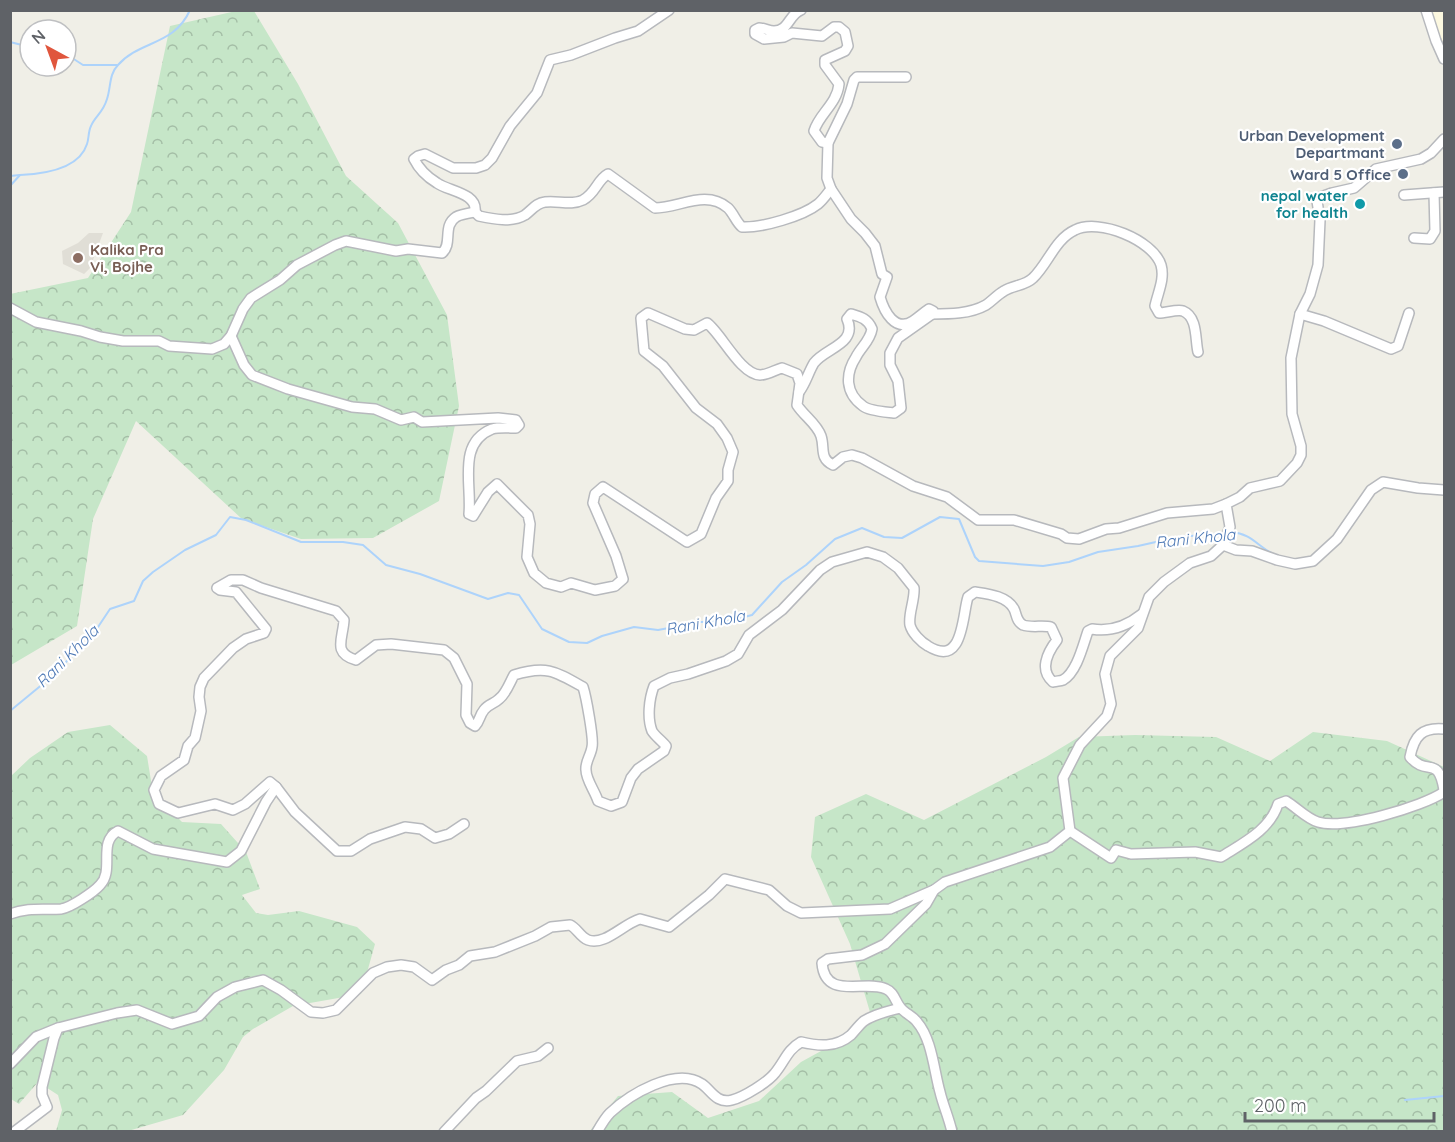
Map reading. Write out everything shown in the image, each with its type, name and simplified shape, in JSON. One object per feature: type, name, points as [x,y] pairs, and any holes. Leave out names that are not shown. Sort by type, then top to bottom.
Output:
[{"type":"street","points":[[475,212],[476,207],[472,200],[438,184],[425,174],[414,159],[425,154],[453,168],[476,168],[485,165],[492,158],[510,126],[537,93],[550,60],[571,55],[638,31],[669,10]]},
{"type":"street","points":[[801,10],[792,15],[788,24],[782,29],[773,31],[759,28],[755,30],[755,34],[764,39],[784,38],[792,33],[822,36],[834,27],[839,27],[844,32],[848,46],[845,51],[825,60],[825,65],[839,84],[838,91],[816,124],[814,131],[822,142],[828,143]]},
{"type":"street","points":[[1426,10],[1444,59]]},
{"type":"street","points":[[906,77],[857,76],[847,104],[828,143],[827,178],[831,189],[850,219],[875,246],[882,274],[886,277],[880,297],[888,317],[896,323],[903,324],[912,322],[929,309],[933,311],[932,314]]},
{"type":"street","points":[[231,336],[244,365],[252,375],[288,389],[352,406],[375,409],[401,420],[414,417],[422,422],[498,418],[516,420],[519,425],[516,428],[493,429],[474,441],[469,453],[469,514],[473,516],[488,492],[497,484],[528,515],[530,524],[527,556],[534,573],[546,583],[561,587],[571,583],[595,590],[615,586],[623,579],[616,556],[593,504],[595,494],[603,487],[687,542],[701,534],[716,498],[728,481],[728,470],[733,452],[727,438],[717,424],[696,408],[663,366],[644,351],[641,318],[648,314],[685,329],[694,330],[706,323],[713,327],[718,336],[755,375],[763,375],[782,368],[797,374],[800,383],[797,405],[822,437],[822,450],[827,462],[833,465],[843,457],[852,455],[862,458],[914,486],[947,497],[978,520],[1014,520],[1061,534],[1067,538],[1079,539],[1106,529],[1119,528],[1167,513],[1213,509],[1240,497],[1250,488],[1280,481],[1297,463],[1301,454],[1301,446],[1292,414],[1292,352],[1299,314],[1310,294],[1318,265],[1320,220],[1317,201],[1332,192],[1354,188],[1376,169],[1421,159],[1431,153],[1444,139]]},
{"type":"street","points":[[475,212],[479,216],[509,219],[526,214],[546,201],[568,203],[582,201],[595,191],[603,177],[608,174],[655,208],[695,200],[716,201],[728,208],[742,227],[747,227],[768,224],[802,212],[817,205],[831,189]]},
{"type":"street","points":[[1404,195],[1444,192]]},
{"type":"street","points":[[1414,238],[1430,239],[1435,231],[1434,193]]},
{"type":"street","points":[[10,308],[36,322],[123,341],[159,341],[169,346],[212,349],[224,344],[231,336],[247,303],[304,260],[346,241],[396,251],[408,249],[442,253],[447,245],[446,235],[450,223],[459,215],[475,212]]},
{"type":"street","points":[[799,392],[806,384],[817,360],[847,339],[850,326],[847,319],[851,314],[869,322],[872,329],[869,340],[849,371],[848,384],[851,394],[864,408],[894,413],[899,411],[902,400],[898,381],[890,365],[890,352],[898,338],[932,314],[968,312],[984,306],[1005,290],[1033,278],[1067,235],[1076,229],[1099,226],[1122,233],[1156,254],[1162,271],[1155,306],[1159,313],[1182,310],[1187,314],[1194,326],[1198,352]]},
{"type":"street","points":[[1299,314],[1324,321],[1391,349],[1398,346],[1409,313]]},
{"type":"street","points":[[1226,504],[1227,537],[1236,550],[1252,551],[1295,564],[1313,561],[1337,539],[1371,490],[1383,482],[1444,490]]},
{"type":"street","points":[[1227,537],[1211,556],[1190,563],[1164,582],[1149,597],[1138,628],[1110,656],[1105,674],[1111,704],[1107,716],[1080,745],[1063,777],[1070,831],[1111,858],[1116,850],[1131,854],[1195,852],[1221,858],[1264,827],[1274,815],[1278,804],[1286,801],[1316,822],[1332,824],[1353,822],[1401,809],[1433,799],[1444,791],[1442,775],[1437,769],[1416,763],[1410,757],[1413,746],[1423,732],[1432,728],[1444,729]]},
{"type":"street","points":[[464,824],[449,834],[435,838],[421,829],[405,827],[370,839],[351,851],[337,851],[295,812],[270,782],[244,804],[232,810],[215,804],[178,813],[159,804],[154,790],[161,776],[184,760],[188,746],[195,738],[201,711],[200,687],[204,678],[233,648],[246,639],[264,633],[266,629],[236,592],[217,588],[231,580],[243,580],[261,588],[336,611],[344,620],[340,648],[344,655],[356,660],[376,645],[391,644],[444,650],[454,658],[467,684],[466,715],[470,723],[475,726],[482,712],[498,700],[514,675],[534,669],[546,669],[583,687],[593,740],[585,769],[598,801],[610,806],[622,802],[630,778],[638,769],[664,751],[666,746],[653,733],[649,699],[654,686],[670,678],[726,661],[738,654],[753,630],[782,610],[820,570],[832,562],[867,552],[889,560],[915,588],[909,623],[913,633],[927,646],[938,650],[953,647],[960,638],[968,597],[975,592],[1001,598],[1013,608],[1019,622],[1025,626],[1052,627],[1057,640],[1047,655],[1044,669],[1046,676],[1053,682],[1064,680],[1072,670],[1080,656],[1088,631],[1092,629],[1104,631],[1133,621],[1142,615]]},
{"type":"street","points":[[10,914],[28,908],[63,909],[100,886],[107,870],[108,844],[111,835],[118,831],[153,849],[227,862],[242,851],[276,787]]},
{"type":"street","points":[[10,1064],[36,1037],[58,1029],[137,1010],[172,1024],[199,1017],[217,998],[235,987],[263,980],[311,1012],[323,1013],[336,1010],[373,973],[387,967],[401,964],[414,967],[432,981],[470,956],[495,952],[551,927],[570,925],[591,941],[603,941],[616,930],[640,919],[669,927],[678,922],[725,879],[769,890],[787,906],[801,913],[821,914],[891,909],[934,890],[945,882],[1050,847],[1070,831]]},
{"type":"street","points":[[934,890],[926,904],[885,944],[862,955],[828,959],[822,963],[826,975],[838,986],[849,988],[862,985],[886,988],[900,1008],[917,1021],[933,1058],[939,1091],[952,1131]]},
{"type":"street","points":[[597,1131],[609,1114],[633,1095],[668,1080],[691,1080],[702,1084],[712,1096],[730,1101],[744,1096],[774,1075],[791,1047],[801,1042],[817,1046],[831,1045],[849,1037],[865,1020],[900,1008]]},
{"type":"street","points":[[14,1131],[46,1107],[42,1087],[58,1029]]},
{"type":"street","points":[[444,1131],[517,1061],[538,1056],[548,1048]]},
{"type":"shaded area","points":[[1430,11],[1444,11],[1444,51]]},
{"type":"shaded area","name":"Kalika Pra Vi, Bojhe","points":[[89,233],[103,233],[90,268],[84,274],[63,264],[62,251],[78,243]]},
{"type":"green space","points":[[236,11],[254,11],[298,84],[346,176],[398,223],[447,315],[459,406],[439,501],[373,538],[301,539],[242,519],[136,421],[93,519],[77,626],[11,665],[10,294],[88,278],[131,212],[170,26]]},
{"type":"green space","points":[[110,725],[147,756],[153,793],[182,822],[221,824],[246,852],[260,889],[242,895],[256,913],[268,915],[299,911],[357,927],[375,944],[361,994],[293,1006],[253,1029],[243,1037],[224,1070],[183,1115],[128,1131],[56,1131],[62,1110],[58,1095],[38,1082],[19,1104],[11,1099],[11,776],[30,758],[68,732]]},
{"type":"green space","points":[[1313,732],[1387,741],[1444,767],[1444,1131],[589,1132],[618,1096],[672,1092],[708,1118],[759,1101],[801,1062],[872,1019],[850,944],[811,857],[815,817],[866,794],[924,820],[1046,757],[1079,737],[1135,735],[1216,737],[1270,761]]},
{"type":"waterway","points":[[10,186],[20,175],[49,172],[76,160],[83,153],[89,131],[105,104],[112,77],[118,65],[136,51],[166,37],[183,22],[190,10]]},
{"type":"waterway","points":[[10,42],[18,44]]},
{"type":"waterway","points":[[78,62],[83,65],[117,65]]},
{"type":"waterway","points":[[10,176],[20,175]]},
{"type":"waterway","name":"Rani Khola","points":[[10,711],[44,683],[90,639],[110,609],[134,601],[143,581],[153,572],[185,550],[216,535],[230,517],[246,520],[301,542],[343,542],[363,545],[386,565],[420,574],[488,599],[508,593],[519,595],[542,629],[569,642],[587,643],[634,627],[658,630],[701,622],[729,621],[752,615],[782,582],[806,565],[835,539],[862,528],[884,537],[902,538],[940,517],[959,519],[975,557],[979,561],[1043,566],[1069,562],[1098,552],[1178,537],[1226,533]]},
{"type":"waterway","name":"Rani Khola","points":[[1231,532],[1249,537],[1273,554]]},
{"type":"waterway","points":[[1405,1100],[1444,1096]]},
{"type":"place","name":"Urban Development Departmant","points":[[1397,144]]},
{"type":"place","name":"Ward 5 Office","points":[[1403,174]]},
{"type":"place","name":"nepal water for health","points":[[1360,204]]},
{"type":"place","name":"Kalika Pra Vi, Bojhe","points":[[78,258]]}]
